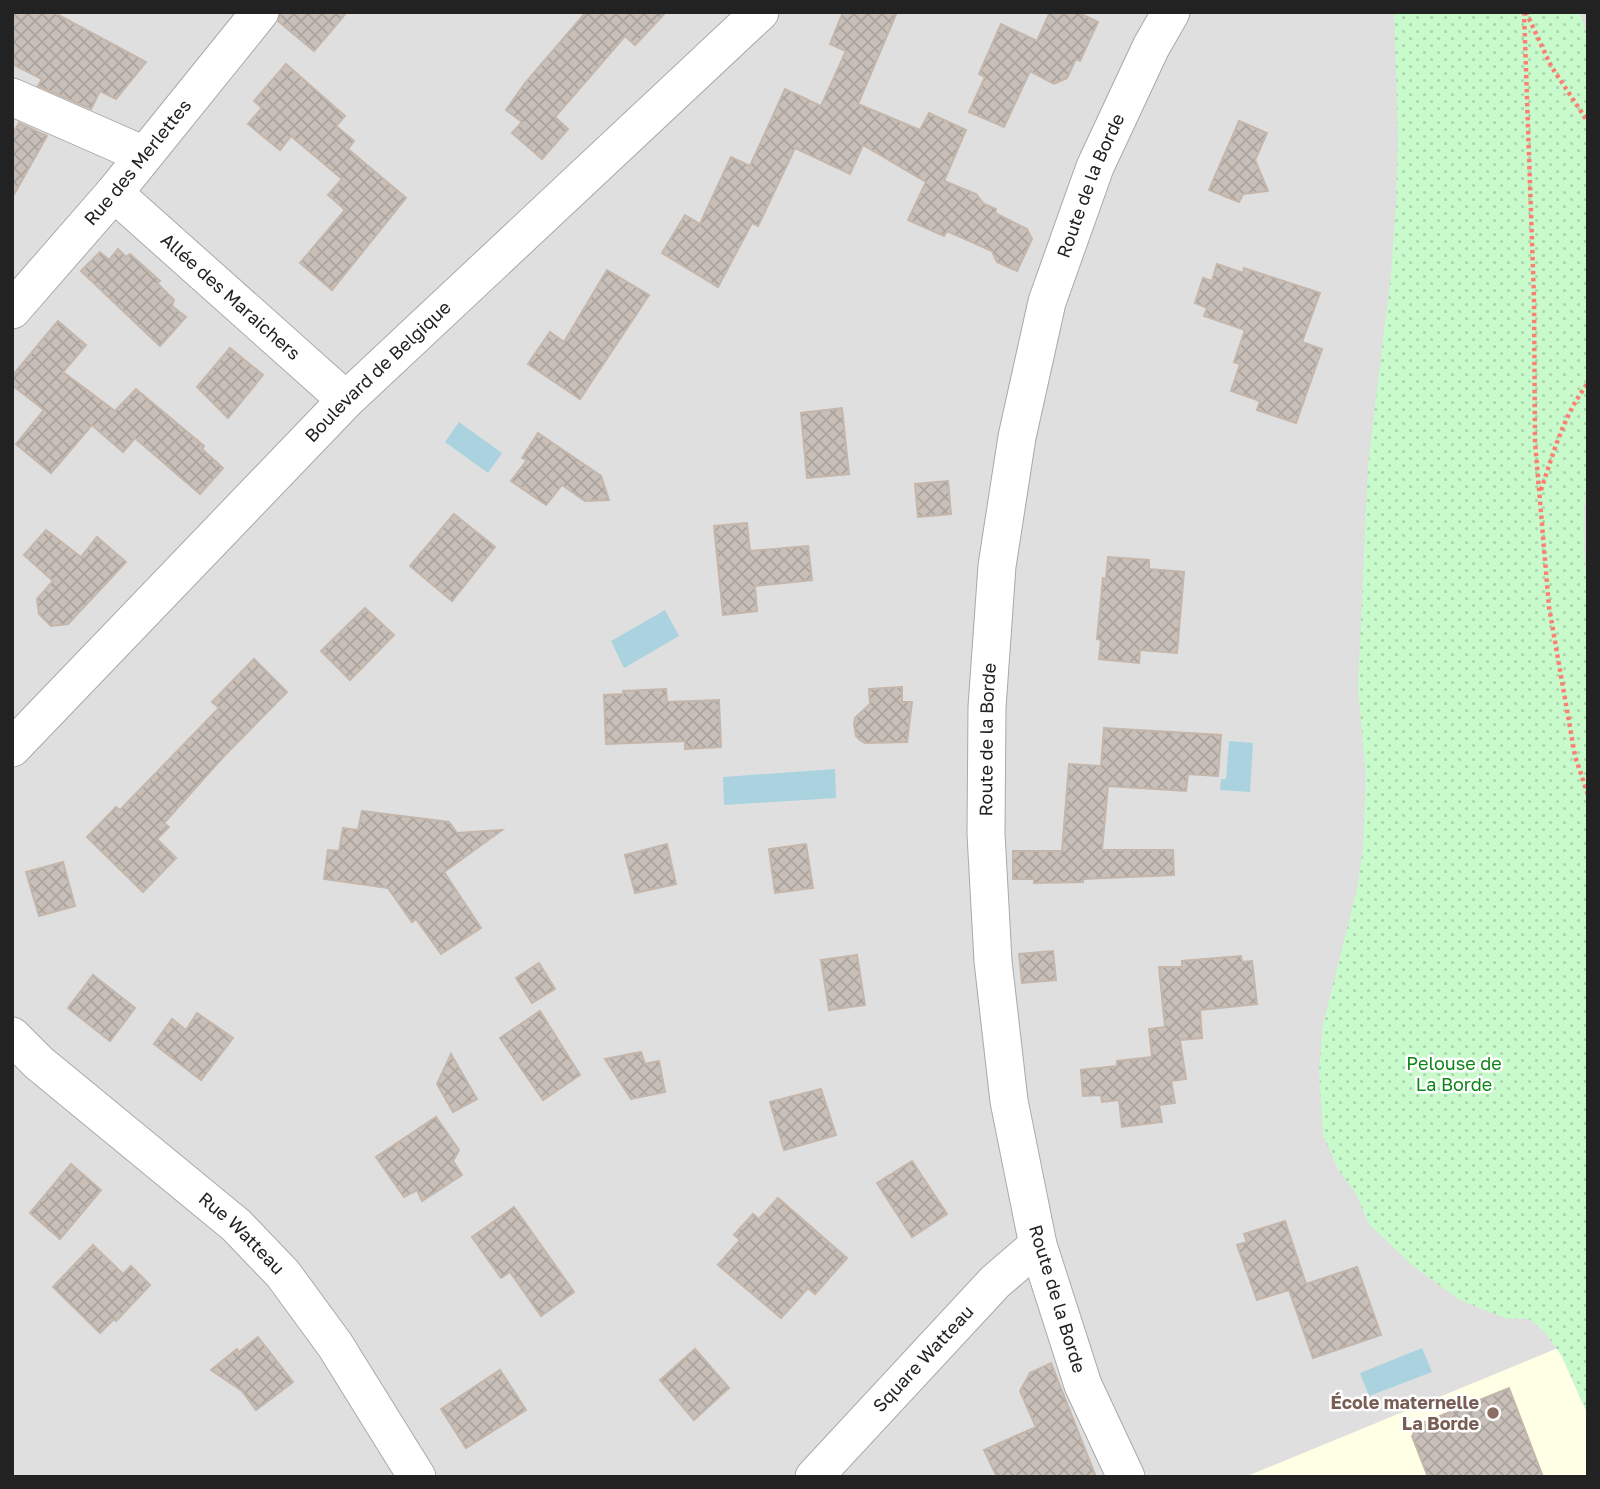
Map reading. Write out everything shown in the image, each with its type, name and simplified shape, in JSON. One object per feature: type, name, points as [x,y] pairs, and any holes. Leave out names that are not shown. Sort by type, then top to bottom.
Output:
[{"type":"street","name":"Rue des Merlettes","points":[[12,310],[114,192],[260,12]]},
{"type":"street","name":"Boulevard de Belgique","points":[[12,748],[346,400],[760,12]]},
{"type":"street","name":"Route de la Borde","points":[[1126,1477],[1083,1385],[1038,1245],[1009,1101],[991,936],[986,834],[987,707],[997,566],[1017,438],[1047,302],[1095,167],[1151,47],[1171,12]]},
{"type":"street","points":[[12,97],[144,155]]},
{"type":"street","name":"Allée des Maraichers","points":[[114,192],[346,400]]},
{"type":"street","name":"Rue Watteau","points":[[12,1036],[39,1063],[236,1225],[283,1274],[335,1345],[416,1477]]},
{"type":"street","name":"Square Watteau","points":[[814,1477],[995,1282],[1038,1245]]},
{"type":"path","points":[[1525,12],[1550,66],[1588,122]]},
{"type":"path","points":[[1525,12],[1534,298],[1535,442],[1549,607],[1575,756],[1588,795]]},
{"type":"path","points":[[1540,495],[1556,445],[1579,394],[1588,383]]},
{"type":"shaded area","points":[[12,12],[1588,12],[1588,1477],[12,1477]]},
{"type":"shaded area","name":"École maternelle La Borde","points":[[1558,1348],[1588,1415],[1588,1477],[1245,1477]]},
{"type":"green space","name":"Pelouse de La Borde","points":[[1394,12],[1580,12],[1588,37],[1588,476],[1584,551],[1588,596],[1588,1415],[1563,1358],[1545,1332],[1529,1319],[1505,1318],[1460,1300],[1414,1267],[1369,1224],[1355,1192],[1338,1169],[1323,1135],[1319,1070],[1323,1025],[1358,885],[1363,847],[1366,777],[1358,689],[1368,465],[1391,274],[1396,204],[1398,137]]},
{"type":"water","points":[[459,422],[502,453],[488,473],[445,442]]},
{"type":"water","points":[[665,610],[679,636],[624,668],[611,641]]},
{"type":"water","points":[[1229,741],[1253,743],[1250,792],[1220,790],[1221,779],[1226,779]]},
{"type":"water","points":[[835,769],[836,798],[724,805],[723,777]]},
{"type":"water","points":[[1422,1348],[1432,1372],[1369,1396],[1360,1373]]},
{"type":"building","points":[[12,12],[53,12],[146,62],[116,99],[100,91],[91,109],[38,86],[42,79],[12,64]]},
{"type":"building","points":[[281,12],[347,12],[314,51],[278,21]]},
{"type":"building","points":[[586,12],[666,12],[635,45],[625,36],[555,117],[568,129],[542,159],[512,133],[522,122],[506,110],[525,83]]},
{"type":"building","points":[[843,12],[897,12],[858,104],[920,130],[929,113],[966,130],[944,181],[976,194],[984,204],[996,209],[995,213],[1027,229],[1032,239],[1017,271],[997,262],[992,251],[947,231],[944,236],[908,220],[926,182],[863,145],[850,174],[795,148],[758,226],[752,223],[718,287],[662,253],[685,215],[700,224],[731,157],[750,166],[785,89],[821,106],[846,51],[830,44]]},
{"type":"building","points":[[1050,12],[1077,12],[1098,22],[1080,61],[1076,59],[1067,78],[1054,84],[1030,71],[1004,127],[969,112],[985,77],[979,74],[1001,24],[1037,41]]},
{"type":"building","points":[[286,64],[345,116],[336,126],[354,141],[348,149],[406,198],[332,290],[300,263],[345,210],[328,195],[342,179],[291,136],[280,150],[248,124],[262,108],[254,101]]},
{"type":"building","points":[[1239,121],[1267,133],[1255,160],[1268,191],[1243,194],[1239,202],[1209,190]]},
{"type":"building","points":[[19,123],[47,136],[12,198],[12,135]]},
{"type":"building","points":[[118,249],[126,257],[130,254],[160,281],[157,283],[174,300],[172,306],[186,317],[160,346],[81,271],[100,252],[109,260]]},
{"type":"building","points":[[1217,264],[1243,273],[1244,268],[1320,293],[1302,342],[1322,349],[1296,423],[1257,410],[1260,401],[1231,391],[1240,364],[1234,362],[1245,330],[1204,316],[1207,308],[1195,303],[1203,278],[1212,281]]},
{"type":"building","points":[[607,270],[649,295],[580,399],[528,364],[550,332],[564,342]]},
{"type":"building","points":[[58,321],[86,345],[63,372],[115,411],[136,389],[204,446],[202,449],[223,468],[200,494],[135,438],[123,452],[92,425],[51,473],[16,444],[44,410],[12,385],[12,376]]},
{"type":"building","points":[[230,348],[263,375],[228,418],[197,387]]},
{"type":"building","points":[[842,408],[849,474],[807,478],[801,413]]},
{"type":"building","points":[[538,433],[601,476],[609,500],[585,501],[562,485],[546,505],[511,481],[527,460],[522,458]]},
{"type":"building","points":[[948,481],[951,514],[918,517],[915,484]]},
{"type":"building","points":[[454,514],[495,547],[452,601],[410,566]]},
{"type":"building","points":[[747,523],[750,551],[808,546],[812,580],[755,586],[757,611],[723,615],[714,526]]},
{"type":"building","points":[[46,530],[81,557],[97,537],[126,562],[68,624],[51,626],[39,614],[37,599],[53,581],[24,555]]},
{"type":"building","points":[[1108,557],[1149,560],[1149,569],[1184,572],[1177,653],[1140,650],[1139,663],[1099,659],[1101,640],[1097,639],[1103,578],[1106,579]]},
{"type":"building","points":[[365,608],[394,635],[350,680],[321,651]]},
{"type":"building","points":[[254,659],[287,692],[164,823],[169,827],[157,839],[176,858],[143,892],[87,837],[116,807],[120,810],[219,708],[212,702]]},
{"type":"building","points":[[902,687],[902,702],[912,702],[907,742],[865,743],[860,740],[856,736],[855,718],[870,704],[869,689]]},
{"type":"building","points":[[666,689],[667,702],[719,700],[721,747],[685,749],[685,741],[606,744],[604,695],[623,694],[623,691]]},
{"type":"building","points":[[1104,728],[1221,735],[1218,776],[1188,774],[1186,791],[1108,786],[1102,850],[1173,850],[1174,875],[1083,879],[1083,882],[1034,883],[1034,879],[1013,879],[1013,851],[1062,851],[1069,764],[1101,766]]},
{"type":"building","points":[[362,811],[449,822],[457,833],[502,830],[444,872],[481,928],[441,954],[416,919],[412,922],[388,888],[324,879],[328,850],[339,851],[343,828],[358,830]]},
{"type":"building","points":[[667,844],[676,884],[635,893],[625,855]]},
{"type":"building","points":[[806,844],[813,888],[775,893],[769,849]]},
{"type":"building","points":[[63,862],[75,906],[39,916],[26,872]]},
{"type":"building","points":[[1053,951],[1056,980],[1022,983],[1019,954]]},
{"type":"building","points":[[857,955],[865,1005],[829,1010],[821,960]]},
{"type":"building","points":[[1241,956],[1242,962],[1252,961],[1257,1004],[1200,1010],[1202,1038],[1180,1040],[1186,1079],[1171,1081],[1175,1103],[1159,1105],[1162,1122],[1122,1127],[1119,1100],[1102,1102],[1101,1095],[1083,1096],[1081,1070],[1117,1066],[1117,1061],[1152,1057],[1149,1029],[1165,1027],[1159,967],[1182,967],[1182,961]]},
{"type":"building","points":[[539,963],[555,989],[532,1003],[516,978]]},
{"type":"building","points":[[93,975],[135,1008],[110,1041],[68,1008]]},
{"type":"building","points":[[540,1011],[580,1075],[543,1100],[500,1038]]},
{"type":"building","points":[[197,1013],[233,1038],[201,1080],[154,1044],[172,1019],[186,1030]]},
{"type":"building","points":[[641,1052],[645,1064],[659,1061],[665,1092],[631,1099],[605,1059]]},
{"type":"building","points":[[451,1054],[477,1099],[453,1112],[437,1084]]},
{"type":"building","points":[[821,1089],[836,1135],[784,1150],[770,1102]]},
{"type":"building","points":[[436,1117],[459,1150],[453,1161],[462,1175],[422,1201],[417,1190],[404,1197],[376,1157]]},
{"type":"building","points":[[912,1161],[947,1214],[912,1237],[877,1183]]},
{"type":"building","points":[[71,1164],[101,1190],[60,1239],[30,1213]]},
{"type":"building","points":[[778,1198],[847,1258],[815,1294],[808,1288],[781,1318],[718,1265],[740,1240],[734,1235],[753,1214],[759,1219]]},
{"type":"building","points":[[514,1207],[574,1292],[541,1316],[510,1272],[501,1278],[472,1237]]},
{"type":"building","points":[[1285,1221],[1306,1284],[1357,1267],[1381,1335],[1313,1358],[1289,1290],[1257,1300],[1237,1245],[1247,1242],[1244,1234]]},
{"type":"building","points":[[93,1245],[123,1274],[131,1266],[150,1285],[116,1321],[114,1319],[100,1333],[53,1287]]},
{"type":"building","points":[[258,1337],[293,1382],[256,1410],[242,1391],[211,1370],[237,1349],[239,1352]]},
{"type":"building","points":[[695,1349],[729,1388],[694,1420],[660,1380]]},
{"type":"building","points":[[1051,1363],[1096,1477],[997,1477],[984,1450],[1036,1427],[1020,1391],[1030,1373]]},
{"type":"building","points":[[500,1370],[526,1410],[466,1448],[441,1409]]},
{"type":"building","points":[[1509,1388],[1543,1477],[1428,1477],[1412,1436],[1420,1424]]},
{"type":"place","name":"École maternelle La Borde","points":[[1493,1413]]}]
